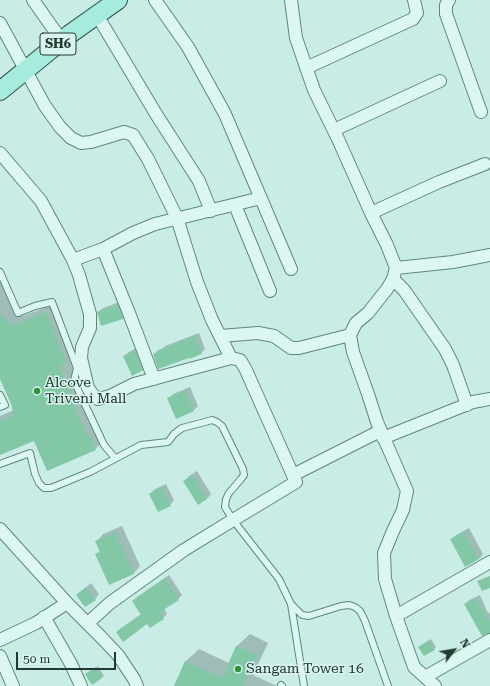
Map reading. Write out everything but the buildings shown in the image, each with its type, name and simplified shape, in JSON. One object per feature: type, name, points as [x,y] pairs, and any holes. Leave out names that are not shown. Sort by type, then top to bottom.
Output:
[{"type":"main road","name":"SH6","points":[[0,91],[62,41],[118,0]]},
{"type":"street","points":[[33,0],[62,41]]},
{"type":"street","points":[[155,0],[188,47],[225,114],[291,269]]},
{"type":"street","points":[[291,0],[296,38],[314,90],[387,245],[394,274],[445,349],[453,365],[467,405]]},
{"type":"street","points":[[306,68],[413,19],[417,12],[414,0]]},
{"type":"street","points":[[449,0],[446,5],[446,14],[481,112]]},
{"type":"street","points":[[97,15],[156,114],[199,181],[211,210]]},
{"type":"street","points":[[0,23],[45,106],[60,127],[71,138],[81,143],[91,142],[124,132],[133,136],[148,159],[178,218],[197,282],[212,320],[231,358]]},
{"type":"street","points":[[334,130],[440,81]]},
{"type":"street","points":[[0,153],[41,200],[74,260],[90,314],[90,328],[82,347],[80,358],[88,388],[92,395],[98,399],[110,396],[134,384],[231,358],[240,360],[245,368],[296,482],[184,550],[110,603],[88,623]]},
{"type":"street","points":[[371,213],[439,182],[485,164]]},
{"type":"street","points":[[74,260],[103,249],[133,233],[155,224],[261,198]]},
{"type":"street","points":[[235,205],[270,291]]},
{"type":"street","points":[[103,249],[154,379]]},
{"type":"street","points":[[394,274],[490,255]]},
{"type":"street","points":[[394,274],[387,289],[368,313],[356,323],[350,335],[353,352],[376,422],[407,491],[403,510],[384,553],[385,579],[414,667],[435,686]]},
{"type":"street","points":[[220,336],[258,332],[274,336],[291,348],[299,348],[350,335]]},
{"type":"street","points":[[293,475],[382,435],[473,402],[490,399]]},
{"type":"street","points":[[0,529],[67,603],[118,655],[137,686]]},
{"type":"street","points":[[396,616],[490,562]]},
{"type":"street","points":[[0,640],[36,623],[67,603]]},
{"type":"street","points":[[44,617],[71,664],[81,686]]},
{"type":"street","points":[[425,678],[490,640]]},
{"type":"street","points":[[0,656],[13,686]]},
{"type":"lane","points":[[0,272],[18,313],[35,306],[52,302],[77,368],[74,381],[104,445],[116,458]]},
{"type":"lane","points":[[0,395],[5,405],[0,407]]},
{"type":"lane","points":[[0,464],[30,453],[35,474],[39,483],[44,488],[51,488],[90,472],[142,445],[168,442],[174,434],[182,428],[212,420],[217,422],[222,426],[243,469],[244,475],[229,493],[226,499],[225,507],[233,520],[279,579],[291,604],[304,686]]},
{"type":"lane","points":[[291,604],[302,615],[309,616],[349,605],[360,611],[365,620],[388,686]]},
{"type":"place","name":"Alcove Triveni Mall","points":[[37,391]]},
{"type":"place","name":"Sangam Tower 16","points":[[238,669]]}]
